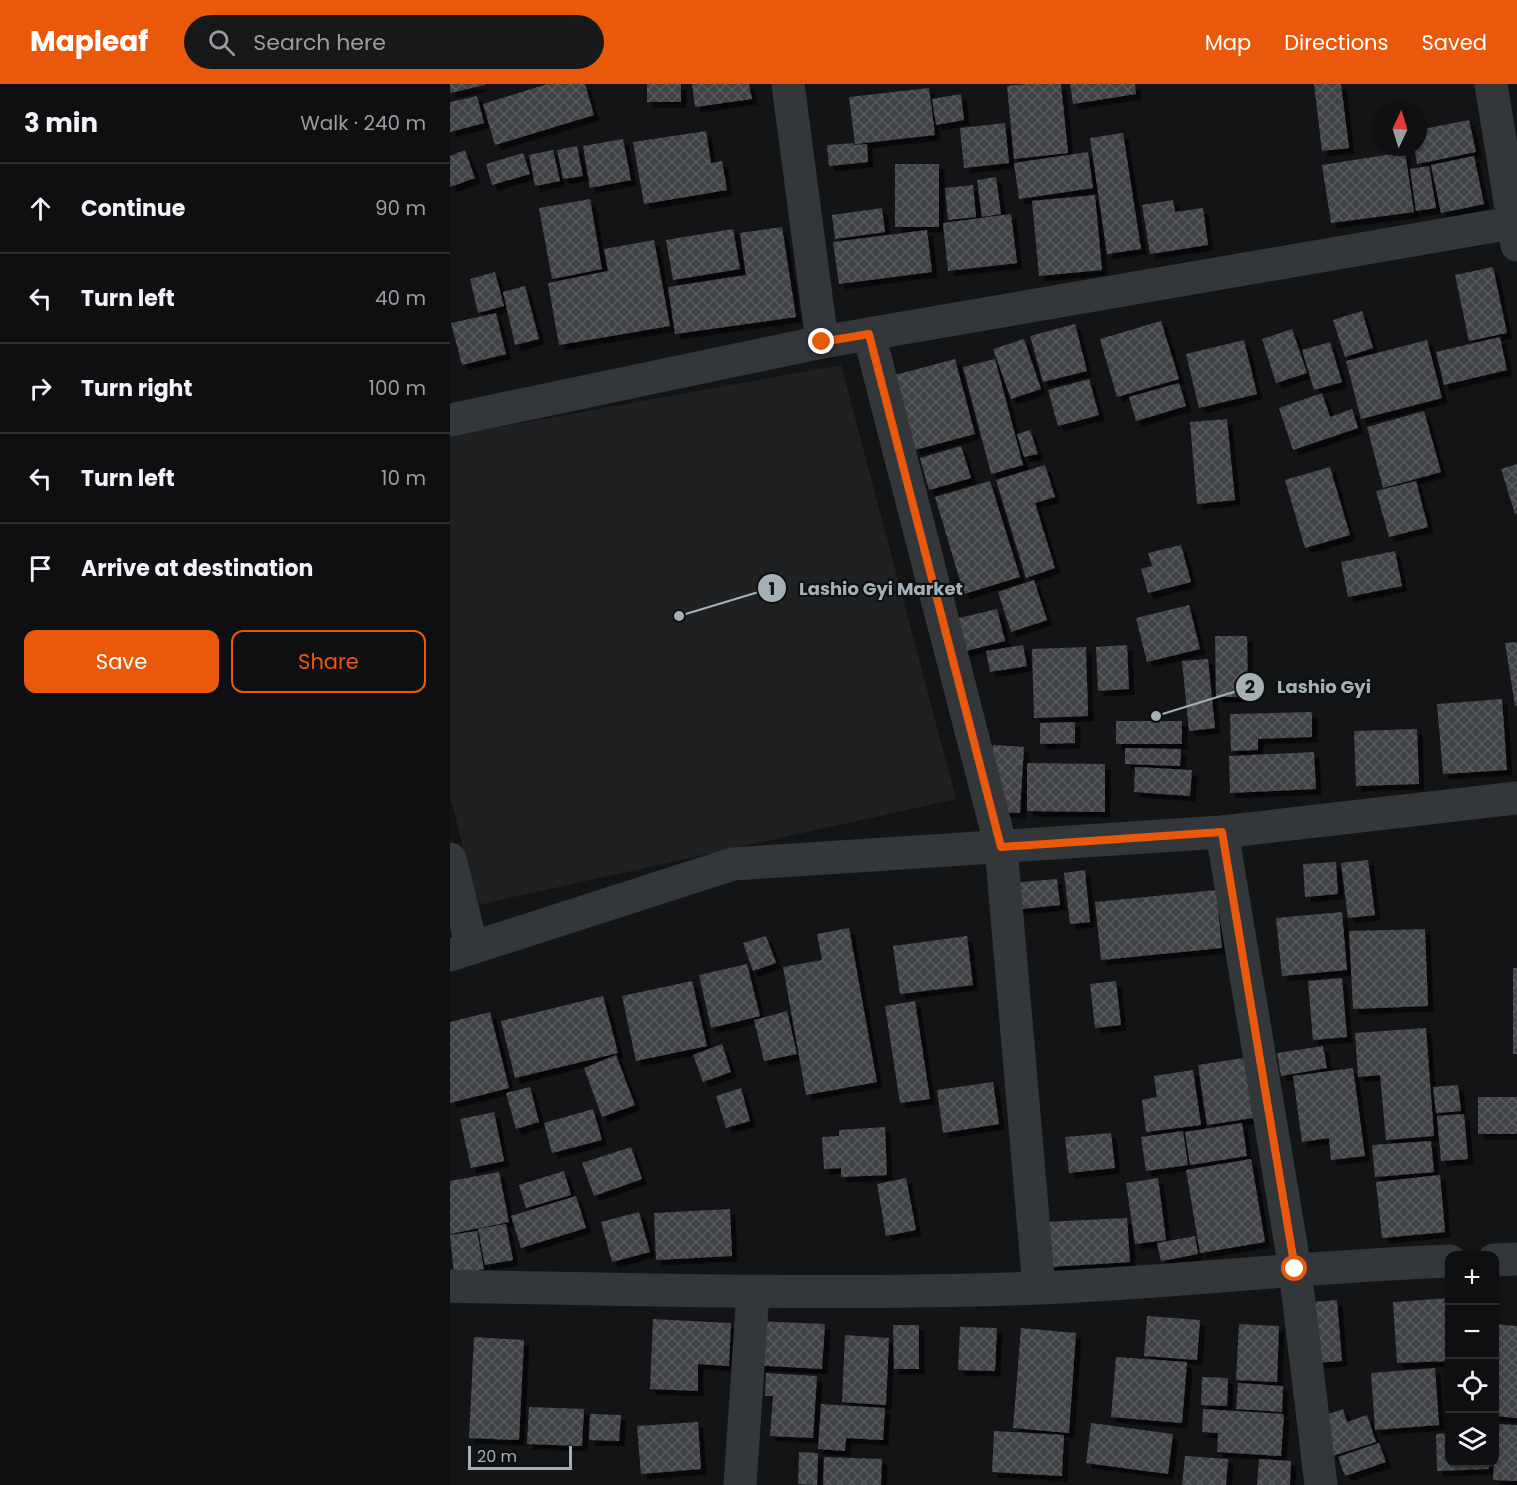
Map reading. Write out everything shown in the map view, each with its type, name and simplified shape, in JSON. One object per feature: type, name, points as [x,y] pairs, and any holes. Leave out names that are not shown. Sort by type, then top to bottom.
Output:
[{"type":"street","points":[[788,84],[822,342]]},
{"type":"street","points":[[450,420],[822,342],[1515,230],[1491,84]]},
{"type":"street","points":[[869,334],[1001,847],[1039,1288]]},
{"type":"street","points":[[450,859],[461,952],[733,864],[1222,832],[1517,798]]},
{"type":"street","points":[[1222,832],[1295,1269],[1321,1485]]},
{"type":"street","points":[[1499,1260],[1517,1259]]},
{"type":"street","points":[[450,1286],[753,1292],[1039,1288],[1295,1269],[1445,1262]]},
{"type":"street","points":[[740,1485],[753,1292]]},
{"type":"shaded area","points":[[841,365],[956,799],[478,905],[450,796],[450,436]]},
{"type":"building","points":[[450,84],[485,84],[485,85],[450,93]]},
{"type":"building","points":[[547,84],[585,84],[594,115],[495,145],[483,104]]},
{"type":"building","points":[[647,84],[681,84],[681,102],[647,102]]},
{"type":"building","points":[[692,84],[749,84],[752,99],[695,107]]},
{"type":"building","points":[[1061,84],[1068,153],[1014,159],[1007,86]]},
{"type":"building","points":[[1070,84],[1135,84],[1136,94],[1073,104]]},
{"type":"building","points":[[1314,84],[1341,84],[1349,148],[1322,151]]},
{"type":"building","points":[[929,88],[935,135],[855,144],[849,97]]},
{"type":"building","points":[[961,94],[964,120],[936,125],[932,99]]},
{"type":"building","points":[[477,96],[484,123],[450,132],[450,102]]},
{"type":"building","points":[[1469,120],[1476,152],[1417,164],[1416,156],[1427,156],[1427,128]]},
{"type":"building","points":[[1005,123],[1009,163],[964,168],[960,128]]},
{"type":"building","points":[[706,131],[711,163],[722,161],[727,190],[644,204],[633,142]]},
{"type":"building","points":[[1123,133],[1141,249],[1107,254],[1090,138]]},
{"type":"building","points":[[623,139],[631,180],[590,188],[583,146]]},
{"type":"building","points":[[854,143],[854,145],[867,144],[868,162],[829,166],[827,145]]},
{"type":"building","points":[[577,146],[583,176],[563,179],[557,150]]},
{"type":"building","points":[[465,150],[475,178],[450,187],[450,156]]},
{"type":"building","points":[[553,150],[560,181],[535,186],[529,155]]},
{"type":"building","points":[[1088,152],[1093,188],[1019,199],[1014,163]]},
{"type":"building","points":[[523,153],[530,174],[492,185],[486,164]]},
{"type":"building","points":[[1379,156],[1406,156],[1414,212],[1331,223],[1322,165]]},
{"type":"building","points":[[1474,156],[1484,204],[1441,213],[1431,165]]},
{"type":"building","points":[[895,164],[939,164],[939,227],[895,227]]},
{"type":"building","points":[[1429,166],[1436,208],[1416,211],[1410,169]]},
{"type":"building","points":[[996,177],[1001,214],[982,217],[977,180]]},
{"type":"building","points":[[973,185],[976,217],[948,220],[945,188]]},
{"type":"building","points":[[1095,195],[1102,270],[1039,276],[1032,201]]},
{"type":"building","points":[[590,199],[602,269],[552,279],[539,208]]},
{"type":"building","points":[[1173,200],[1175,212],[1203,208],[1208,245],[1150,254],[1142,205]]},
{"type":"building","points":[[882,208],[885,232],[835,239],[832,215]]},
{"type":"building","points":[[1011,214],[1017,263],[948,271],[943,223]]},
{"type":"building","points":[[782,227],[796,317],[675,334],[668,287],[746,275],[740,233]]},
{"type":"building","points":[[733,229],[740,269],[673,280],[666,240]]},
{"type":"building","points":[[927,230],[932,272],[839,284],[833,242]]},
{"type":"building","points":[[654,240],[670,326],[559,345],[548,283],[608,271],[604,249]]},
{"type":"building","points":[[1493,267],[1507,333],[1469,341],[1455,275]]},
{"type":"building","points":[[495,272],[504,306],[478,313],[470,279]]},
{"type":"building","points":[[525,286],[539,339],[515,345],[503,292]]},
{"type":"building","points":[[1362,311],[1373,348],[1345,357],[1333,320]]},
{"type":"building","points":[[496,313],[506,354],[462,365],[451,323]]},
{"type":"building","points":[[1161,321],[1179,379],[1117,397],[1100,339]]},
{"type":"building","points":[[1075,324],[1087,371],[1043,382],[1030,336]]},
{"type":"building","points":[[1292,329],[1307,373],[1276,383],[1262,339]]},
{"type":"building","points":[[1500,337],[1507,370],[1444,385],[1436,352]]},
{"type":"building","points":[[1024,339],[1041,389],[1011,399],[993,349]]},
{"type":"building","points":[[1244,340],[1257,394],[1199,408],[1186,354]]},
{"type":"building","points":[[1427,340],[1442,398],[1361,419],[1346,361]]},
{"type":"building","points":[[1330,342],[1342,382],[1314,390],[1302,350]]},
{"type":"building","points":[[955,359],[975,434],[915,450],[895,375]]},
{"type":"building","points":[[995,359],[1023,465],[991,474],[963,367]]},
{"type":"building","points":[[1089,379],[1099,415],[1058,426],[1048,390]]},
{"type":"building","points":[[1179,383],[1186,406],[1136,421],[1129,397]]},
{"type":"building","points":[[1322,393],[1330,417],[1352,409],[1358,428],[1293,450],[1279,408]]},
{"type":"building","points":[[1424,411],[1441,472],[1383,488],[1367,427]]},
{"type":"building","points":[[1227,419],[1235,500],[1197,504],[1190,422]]},
{"type":"building","points":[[1030,430],[1038,454],[1024,457],[1017,434]]},
{"type":"building","points":[[961,446],[971,478],[929,490],[920,458]]},
{"type":"building","points":[[1517,464],[1517,513],[1515,514],[1501,469]]},
{"type":"building","points":[[1045,465],[1055,497],[1035,503],[1055,568],[1026,578],[996,480]]},
{"type":"building","points":[[1330,467],[1350,535],[1305,548],[1285,480]]},
{"type":"building","points":[[990,481],[1020,577],[964,594],[935,497]]},
{"type":"building","points":[[1416,481],[1428,527],[1389,537],[1376,491]]},
{"type":"building","points":[[1181,545],[1191,582],[1148,593],[1141,569],[1152,566],[1148,553]]},
{"type":"building","points":[[1395,551],[1402,586],[1348,597],[1341,562]]},
{"type":"building","points":[[1034,580],[1047,620],[1011,632],[998,592]]},
{"type":"building","points":[[1189,605],[1200,649],[1147,662],[1136,618]]},
{"type":"building","points":[[997,609],[1005,641],[962,652],[955,619]]},
{"type":"building","points":[[1215,636],[1247,636],[1248,697],[1216,697]]},
{"type":"building","points":[[1517,642],[1517,705],[1515,706],[1505,643]]},
{"type":"building","points":[[1023,645],[1027,666],[990,672],[986,651]]},
{"type":"building","points":[[1127,645],[1129,689],[1098,691],[1096,647]]},
{"type":"building","points":[[1086,647],[1088,716],[1034,718],[1032,649]]},
{"type":"building","points":[[1208,659],[1215,728],[1189,731],[1182,661]]},
{"type":"building","points":[[1502,699],[1507,770],[1443,774],[1437,704]]},
{"type":"building","points":[[1312,712],[1312,737],[1258,739],[1258,750],[1231,751],[1230,714]]},
{"type":"building","points":[[1116,721],[1182,721],[1182,744],[1116,744]]},
{"type":"building","points":[[1075,722],[1075,743],[1040,744],[1040,723]]},
{"type":"building","points":[[1417,729],[1419,784],[1356,786],[1354,731]]},
{"type":"building","points":[[993,745],[1024,747],[1020,813],[988,811]]},
{"type":"building","points":[[1125,748],[1181,749],[1180,766],[1125,764]]},
{"type":"building","points":[[1314,752],[1316,789],[1230,793],[1229,756]]},
{"type":"building","points":[[1027,763],[1105,764],[1105,812],[1027,811]]},
{"type":"building","points":[[1135,767],[1192,770],[1190,796],[1134,792]]},
{"type":"building","points":[[1368,860],[1375,915],[1348,918],[1341,863]]},
{"type":"building","points":[[1336,862],[1338,894],[1305,897],[1303,864]]},
{"type":"building","points":[[1085,870],[1090,922],[1070,924],[1064,873]]},
{"type":"building","points":[[1057,879],[1060,905],[1012,910],[1009,883]]},
{"type":"building","points":[[1216,890],[1222,948],[1101,960],[1095,902]]},
{"type":"building","points":[[1342,912],[1347,970],[1282,976],[1276,918]]},
{"type":"building","points":[[849,928],[877,1082],[806,1095],[783,967],[822,960],[817,934]]},
{"type":"building","points":[[1425,929],[1428,1006],[1353,1009],[1349,931]]},
{"type":"building","points":[[766,936],[776,963],[753,971],[743,943]]},
{"type":"building","points":[[967,936],[973,985],[900,994],[893,946]]},
{"type":"building","points":[[747,964],[760,1016],[711,1028],[699,975]]},
{"type":"building","points":[[1513,968],[1517,968],[1517,1054],[1513,1054]]},
{"type":"building","points":[[1342,978],[1347,1037],[1313,1040],[1308,981]]},
{"type":"building","points":[[692,981],[707,1046],[636,1061],[622,996]]},
{"type":"building","points":[[1116,981],[1121,1025],[1095,1028],[1090,984]]},
{"type":"building","points":[[603,996],[618,1053],[515,1078],[501,1021]]},
{"type":"building","points":[[915,1001],[930,1099],[900,1103],[885,1006]]},
{"type":"building","points":[[787,1011],[797,1054],[764,1061],[754,1020]]},
{"type":"building","points":[[490,1012],[509,1088],[450,1103],[450,1022]]},
{"type":"building","points":[[1426,1028],[1434,1136],[1386,1140],[1380,1075],[1358,1077],[1355,1033]]},
{"type":"building","points":[[722,1044],[731,1072],[703,1082],[693,1055]]},
{"type":"building","points":[[1323,1046],[1327,1068],[1281,1076],[1277,1053]]},
{"type":"building","points":[[616,1055],[635,1105],[602,1117],[584,1068]]},
{"type":"building","points":[[1244,1058],[1253,1118],[1207,1125],[1198,1065]]},
{"type":"building","points":[[1353,1068],[1365,1156],[1331,1160],[1329,1138],[1302,1142],[1293,1076]]},
{"type":"building","points":[[1193,1070],[1201,1125],[1146,1132],[1142,1100],[1157,1097],[1154,1076]]},
{"type":"building","points":[[993,1082],[999,1124],[943,1133],[937,1090]]},
{"type":"building","points":[[1458,1085],[1461,1111],[1436,1113],[1433,1087]]},
{"type":"building","points":[[530,1087],[539,1122],[516,1129],[506,1093]]},
{"type":"building","points":[[741,1088],[750,1121],[726,1128],[716,1096]]},
{"type":"building","points":[[1478,1097],[1517,1097],[1517,1134],[1478,1134]]},
{"type":"building","points":[[593,1109],[602,1140],[552,1153],[544,1123]]},
{"type":"building","points":[[494,1112],[504,1161],[471,1168],[460,1119]]},
{"type":"building","points":[[1464,1114],[1468,1159],[1441,1161],[1437,1116]]},
{"type":"building","points":[[1242,1123],[1247,1156],[1190,1165],[1185,1132]]},
{"type":"building","points":[[885,1127],[887,1175],[841,1177],[841,1168],[824,1169],[822,1137],[839,1136],[839,1130]]},
{"type":"building","points":[[1183,1131],[1188,1165],[1146,1171],[1141,1137]]},
{"type":"building","points":[[1111,1133],[1115,1168],[1069,1173],[1065,1137]]},
{"type":"building","points":[[1431,1141],[1434,1172],[1375,1177],[1372,1145]]},
{"type":"building","points":[[631,1147],[642,1179],[594,1196],[582,1163]]},
{"type":"building","points":[[1251,1159],[1265,1242],[1200,1253],[1186,1170]]},
{"type":"building","points":[[564,1171],[571,1195],[526,1208],[519,1185]]},
{"type":"building","points":[[499,1172],[509,1222],[450,1234],[450,1181]]},
{"type":"building","points":[[1440,1175],[1445,1232],[1382,1238],[1376,1182]]},
{"type":"building","points":[[906,1178],[916,1230],[886,1236],[877,1184]]},
{"type":"building","points":[[1158,1178],[1166,1240],[1135,1244],[1126,1183]]},
{"type":"building","points":[[576,1196],[586,1228],[521,1248],[511,1216]]},
{"type":"building","points":[[730,1209],[732,1256],[656,1260],[654,1213]]},
{"type":"building","points":[[639,1212],[650,1252],[612,1262],[601,1222]]},
{"type":"building","points":[[1127,1218],[1130,1262],[1048,1267],[1045,1222]]},
{"type":"building","points":[[506,1224],[513,1260],[485,1265],[478,1229]]},
{"type":"building","points":[[477,1231],[484,1269],[454,1275],[450,1235]]},
{"type":"building","points":[[1195,1236],[1198,1254],[1161,1261],[1157,1243]]},
{"type":"building","points":[[1445,1298],[1445,1361],[1397,1363],[1393,1302]]},
{"type":"building","points":[[1337,1300],[1342,1361],[1315,1363],[1312,1302]]},
{"type":"building","points":[[1147,1316],[1200,1320],[1197,1360],[1144,1356]]},
{"type":"building","points":[[653,1319],[731,1323],[729,1366],[698,1364],[698,1391],[650,1389]]},
{"type":"building","points":[[754,1321],[825,1324],[822,1369],[752,1365]]},
{"type":"building","points":[[1239,1324],[1279,1326],[1277,1382],[1236,1380]]},
{"type":"building","points":[[1499,1324],[1517,1326],[1517,1418],[1499,1416]]},
{"type":"building","points":[[893,1325],[919,1325],[919,1369],[894,1369]]},
{"type":"building","points":[[960,1327],[997,1328],[995,1371],[958,1370]]},
{"type":"building","points":[[1021,1328],[1076,1333],[1069,1433],[1013,1428]]},
{"type":"building","points":[[845,1335],[889,1338],[886,1405],[842,1402]]},
{"type":"building","points":[[474,1337],[524,1340],[519,1440],[469,1438]]},
{"type":"building","points":[[1116,1357],[1187,1362],[1182,1423],[1111,1417]]},
{"type":"building","points":[[1435,1368],[1439,1425],[1375,1430],[1371,1373]]},
{"type":"building","points":[[766,1373],[817,1376],[813,1438],[770,1436],[773,1396],[765,1396]]},
{"type":"building","points":[[1202,1377],[1228,1378],[1227,1406],[1201,1405]]},
{"type":"building","points":[[1238,1383],[1283,1386],[1282,1412],[1236,1409]]},
{"type":"building","points":[[821,1404],[885,1408],[883,1440],[846,1438],[845,1451],[818,1449]]},
{"type":"building","points":[[529,1407],[584,1409],[582,1446],[527,1444]]},
{"type":"building","points":[[1203,1409],[1284,1414],[1281,1456],[1217,1452],[1218,1433],[1202,1432]]},
{"type":"building","points":[[1343,1409],[1347,1422],[1367,1415],[1376,1442],[1332,1456],[1319,1417]]},
{"type":"building","points":[[590,1414],[621,1415],[619,1441],[589,1440]]},
{"type":"building","points":[[698,1422],[701,1469],[641,1474],[637,1426]]},
{"type":"building","points":[[1091,1423],[1173,1434],[1168,1474],[1086,1463]]},
{"type":"building","points":[[1499,1424],[1517,1425],[1517,1481],[1493,1480],[1494,1467],[1499,1467]]},
{"type":"building","points":[[994,1431],[1064,1435],[1062,1476],[992,1472]]},
{"type":"building","points":[[1445,1433],[1445,1467],[1489,1467],[1489,1469],[1437,1471],[1436,1434]]},
{"type":"building","points":[[1379,1443],[1386,1462],[1345,1476],[1338,1457]]},
{"type":"building","points":[[799,1452],[818,1453],[817,1485],[798,1484]]},
{"type":"building","points":[[1185,1456],[1228,1459],[1226,1485],[1182,1485]]},
{"type":"building","points":[[824,1457],[882,1459],[881,1485],[823,1485]]},
{"type":"building","points":[[1259,1459],[1291,1461],[1290,1485],[1257,1485]]},
{"type":"place","name":"Lashio Gyi Market","points":[[679,616]]},
{"type":"place","name":"Lashio Gyi","points":[[1156,716]]},
{"type":"route","points":[[822,342],[869,334],[1001,847],[1222,832],[1295,1269]]}]
